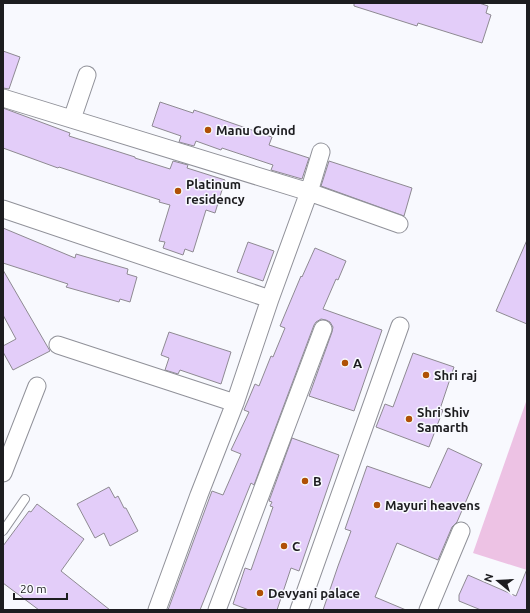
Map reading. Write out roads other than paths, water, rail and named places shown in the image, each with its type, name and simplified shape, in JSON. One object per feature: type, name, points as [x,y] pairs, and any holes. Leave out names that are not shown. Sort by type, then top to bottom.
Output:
[{"type":"street","points":[[72,119],[87,75]]},
{"type":"street","points":[[3,98],[309,192],[399,224]]},
{"type":"street","points":[[157,610],[199,495],[235,403],[270,299],[309,192],[321,152]]},
{"type":"street","points":[[3,209],[270,299]]},
{"type":"street","points":[[299,610],[400,326]]},
{"type":"street","points":[[217,610],[323,329]]},
{"type":"street","points":[[58,344],[235,403]]},
{"type":"street","points":[[3,473],[37,386]]},
{"type":"street","points":[[428,610],[461,531]]},
{"type":"lane","points":[[3,531],[25,499]]},
{"type":"place","name":"Manu Govind","points":[[208,130]]},
{"type":"place","name":"Platinum residency","points":[[178,191]]},
{"type":"place","name":"A","points":[[345,363]]},
{"type":"place","name":"Shri raj","points":[[426,375]]},
{"type":"place","name":"Shri Shiv Samarth","points":[[409,419]]},
{"type":"place","name":"B","points":[[305,481]]},
{"type":"place","name":"Mayuri heavens","points":[[377,505]]},
{"type":"place","name":"C","points":[[284,546]]},
{"type":"place","name":"Devyani palace","points":[[260,593]]}]
